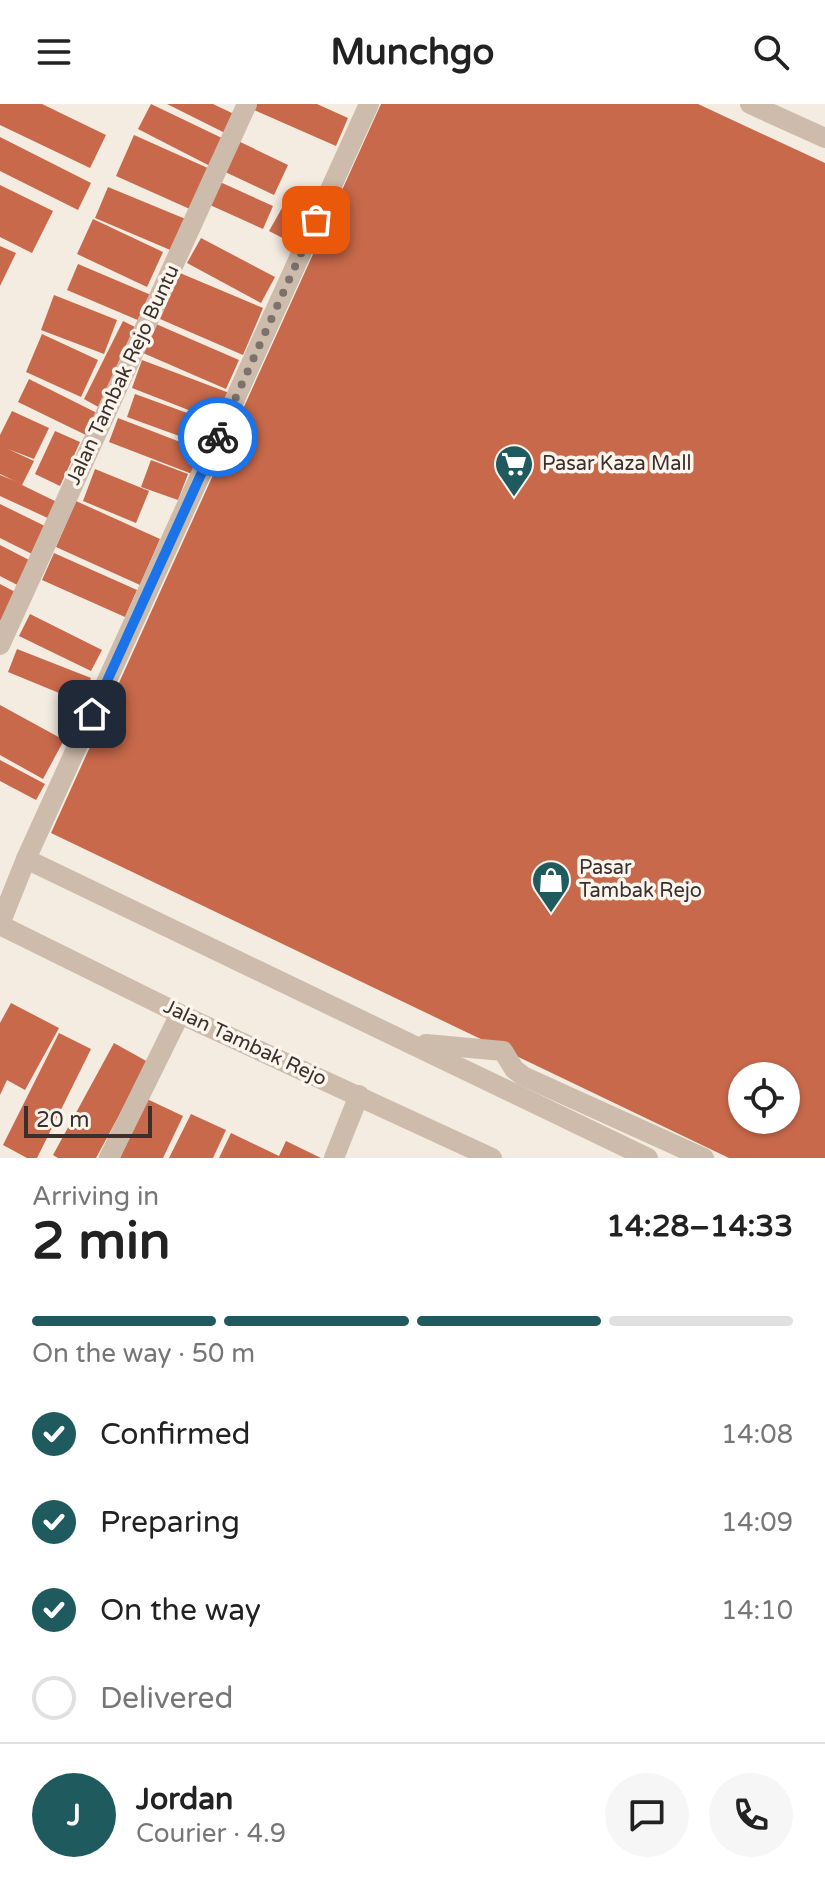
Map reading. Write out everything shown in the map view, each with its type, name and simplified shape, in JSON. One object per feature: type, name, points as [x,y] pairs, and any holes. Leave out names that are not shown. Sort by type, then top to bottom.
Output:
[{"type":"street","name":"Jalan Tambak Rejo Buntu","points":[[0,645],[247,104]]},
{"type":"street","points":[[0,924],[26,859],[369,104]]},
{"type":"street","points":[[750,104],[825,138]]},
{"type":"street","points":[[26,859],[648,1158]]},
{"type":"street","name":"Jalan Tambak Rejo","points":[[0,924],[180,1014],[492,1158]]},
{"type":"street","points":[[109,1158],[180,1014]]},
{"type":"street","points":[[411,1043],[503,1051],[514,1069],[523,1076],[704,1158]]},
{"type":"street","points":[[334,1158],[359,1095]]},
{"type":"building","points":[[0,104],[42,104],[106,135],[90,168],[0,125]]},
{"type":"building","points":[[151,104],[224,139],[210,166],[138,129]]},
{"type":"building","points":[[167,104],[213,104],[234,114],[225,133]]},
{"type":"building","points":[[254,104],[317,104],[348,118],[336,146],[252,109]]},
{"type":"building","name":"Pasar Kaza Mall","points":[[381,104],[698,104],[825,163],[825,1158],[729,1158],[51,833]]},
{"type":"building","points":[[134,135],[210,169],[192,210],[116,176]]},
{"type":"building","points":[[0,137],[91,183],[78,210],[0,171]]},
{"type":"building","points":[[234,139],[288,165],[274,195],[221,170]]},
{"type":"building","points":[[220,182],[273,206],[263,229],[210,205]]},
{"type":"building","points":[[0,185],[53,211],[32,253],[0,237]]},
{"type":"building","points":[[108,187],[188,220],[175,252],[95,218]]},
{"type":"building","points":[[286,201],[310,214],[294,244],[269,231]]},
{"type":"building","points":[[93,219],[163,252],[147,287],[77,254]]},
{"type":"building","points":[[201,238],[275,277],[261,303],[187,263]]},
{"type":"building","points":[[0,246],[16,253],[0,286]]},
{"type":"building","points":[[78,264],[151,295],[140,321],[67,290]]},
{"type":"building","points":[[180,273],[263,308],[243,355],[160,319]]},
{"type":"building","points":[[54,295],[117,320],[104,354],[41,330]]},
{"type":"building","points":[[123,321],[139,329],[100,408],[84,399]]},
{"type":"building","points":[[156,324],[239,360],[226,389],[143,353]]},
{"type":"building","points":[[42,334],[98,360],[81,397],[26,372]]},
{"type":"building","points":[[142,360],[232,394],[222,423],[132,388]]},
{"type":"building","points":[[29,379],[103,416],[92,438],[18,402]]},
{"type":"building","points":[[135,394],[212,422],[204,445],[127,417]]},
{"type":"building","points":[[12,411],[49,428],[34,459],[8,449],[34,461],[22,485],[59,503],[52,520],[0,496],[0,475],[15,481],[0,474],[0,435]]},
{"type":"building","points":[[118,418],[201,450],[192,474],[109,442]]},
{"type":"building","points":[[55,431],[80,442],[60,486],[35,474]]},
{"type":"building","points":[[151,460],[188,474],[178,500],[141,487]]},
{"type":"building","points":[[95,469],[149,491],[136,523],[83,501]]},
{"type":"building","points":[[76,501],[160,539],[140,585],[56,547]]},
{"type":"building","points":[[0,504],[51,529],[38,557],[0,538]]},
{"type":"building","points":[[0,545],[35,563],[23,588],[0,576]]},
{"type":"building","points":[[54,553],[137,590],[125,617],[42,580]]},
{"type":"building","points":[[0,584],[19,594],[4,622],[0,620]]},
{"type":"building","points":[[30,614],[102,650],[91,671],[19,636]]},
{"type":"building","points":[[17,649],[91,678],[81,702],[8,672]]},
{"type":"building","points":[[0,705],[64,740],[43,779],[0,755]]},
{"type":"building","points":[[0,760],[45,784],[36,800],[0,781]]},
{"type":"building","points":[[11,1003],[59,1028],[25,1090],[7,1080],[0,1095],[0,1023]]},
{"type":"building","points":[[59,1033],[91,1049],[37,1158],[27,1158],[3,1145]]},
{"type":"building","points":[[114,1043],[148,1062],[96,1158],[58,1158],[53,1155]]},
{"type":"building","points":[[147,1099],[183,1116],[163,1158],[120,1158]]},
{"type":"building","points":[[191,1114],[226,1130],[213,1158],[169,1158]]},
{"type":"building","points":[[231,1133],[279,1156],[286,1141],[321,1158],[219,1158]]},
{"type":"way so far","points":[[218,437],[316,220]]},
{"type":"place","name":"Pasar Kaza Mall","points":[[514,498]]},
{"type":"place","name":"Pasar Tambak Rejo","points":[[551,914]]},
{"type":"route","points":[[92,714],[218,437]]}]
